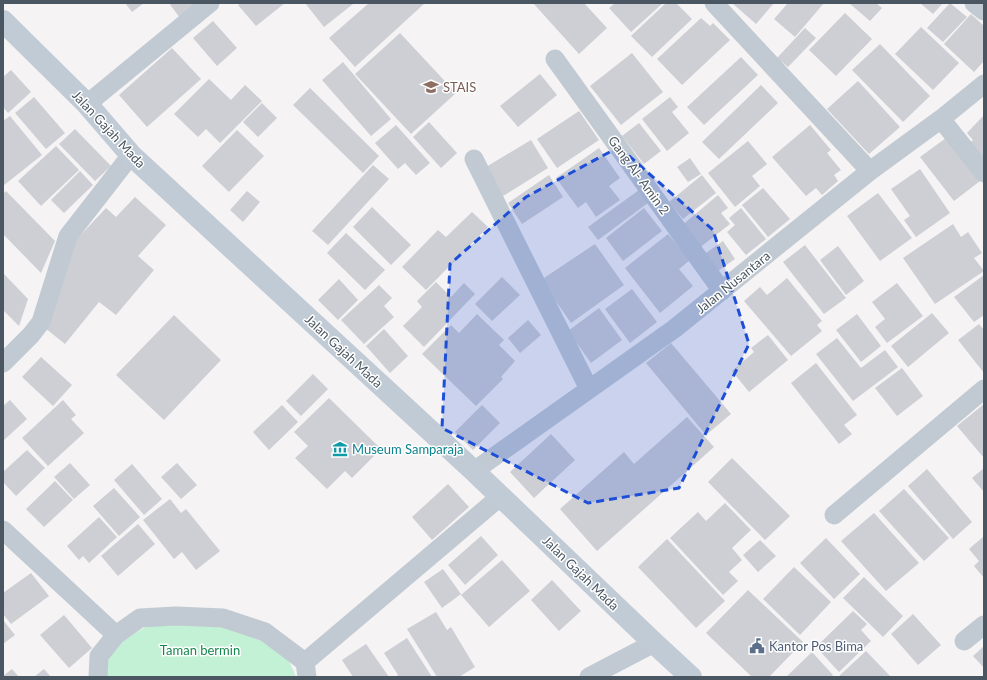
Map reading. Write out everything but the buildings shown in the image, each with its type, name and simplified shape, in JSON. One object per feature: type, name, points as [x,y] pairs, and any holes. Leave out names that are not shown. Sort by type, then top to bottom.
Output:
[{"type":"main road","name":"Jalan Gajah Mada","points":[[3,21],[87,104],[131,155],[474,470],[691,677]]},
{"type":"street","points":[[87,104],[210,3]]},
{"type":"street","points":[[714,3],[870,171]]},
{"type":"street","points":[[974,3],[984,11]]},
{"type":"street","name":"Gang Al- Amin 2","points":[[555,59],[722,291]]},
{"type":"street","name":"Jalan Nusantara","points":[[474,470],[674,329],[870,171],[941,119],[984,84]]},
{"type":"street","points":[[941,119],[984,173]]},
{"type":"street","points":[[3,363],[31,335],[40,322],[68,236],[131,155]]},
{"type":"street","points":[[474,159],[589,389]]},
{"type":"street","points":[[834,515],[984,389]]},
{"type":"street","points":[[98,677],[99,656],[116,635],[140,618],[176,616],[223,618],[265,632],[306,669],[501,496]]},
{"type":"street","points":[[3,530],[116,635]]},
{"type":"street","points":[[964,641],[984,625]]},
{"type":"street","points":[[588,677],[654,643]]},
{"type":"highlighted area","points":[[619,147],[713,230],[749,344],[679,488],[588,503],[442,428],[450,264],[526,197]]},
{"type":"green space","name":"Taman bermin","points":[[213,624],[269,643],[289,661],[296,677],[104,677],[108,659],[124,640],[147,626]]},
{"type":"place","name":"STAIS","points":[[431,87]]},
{"type":"place","name":"Museum Samparaja","points":[[340,449]]},
{"type":"place","name":"Kantor Pos Bima","points":[[757,646]]}]
